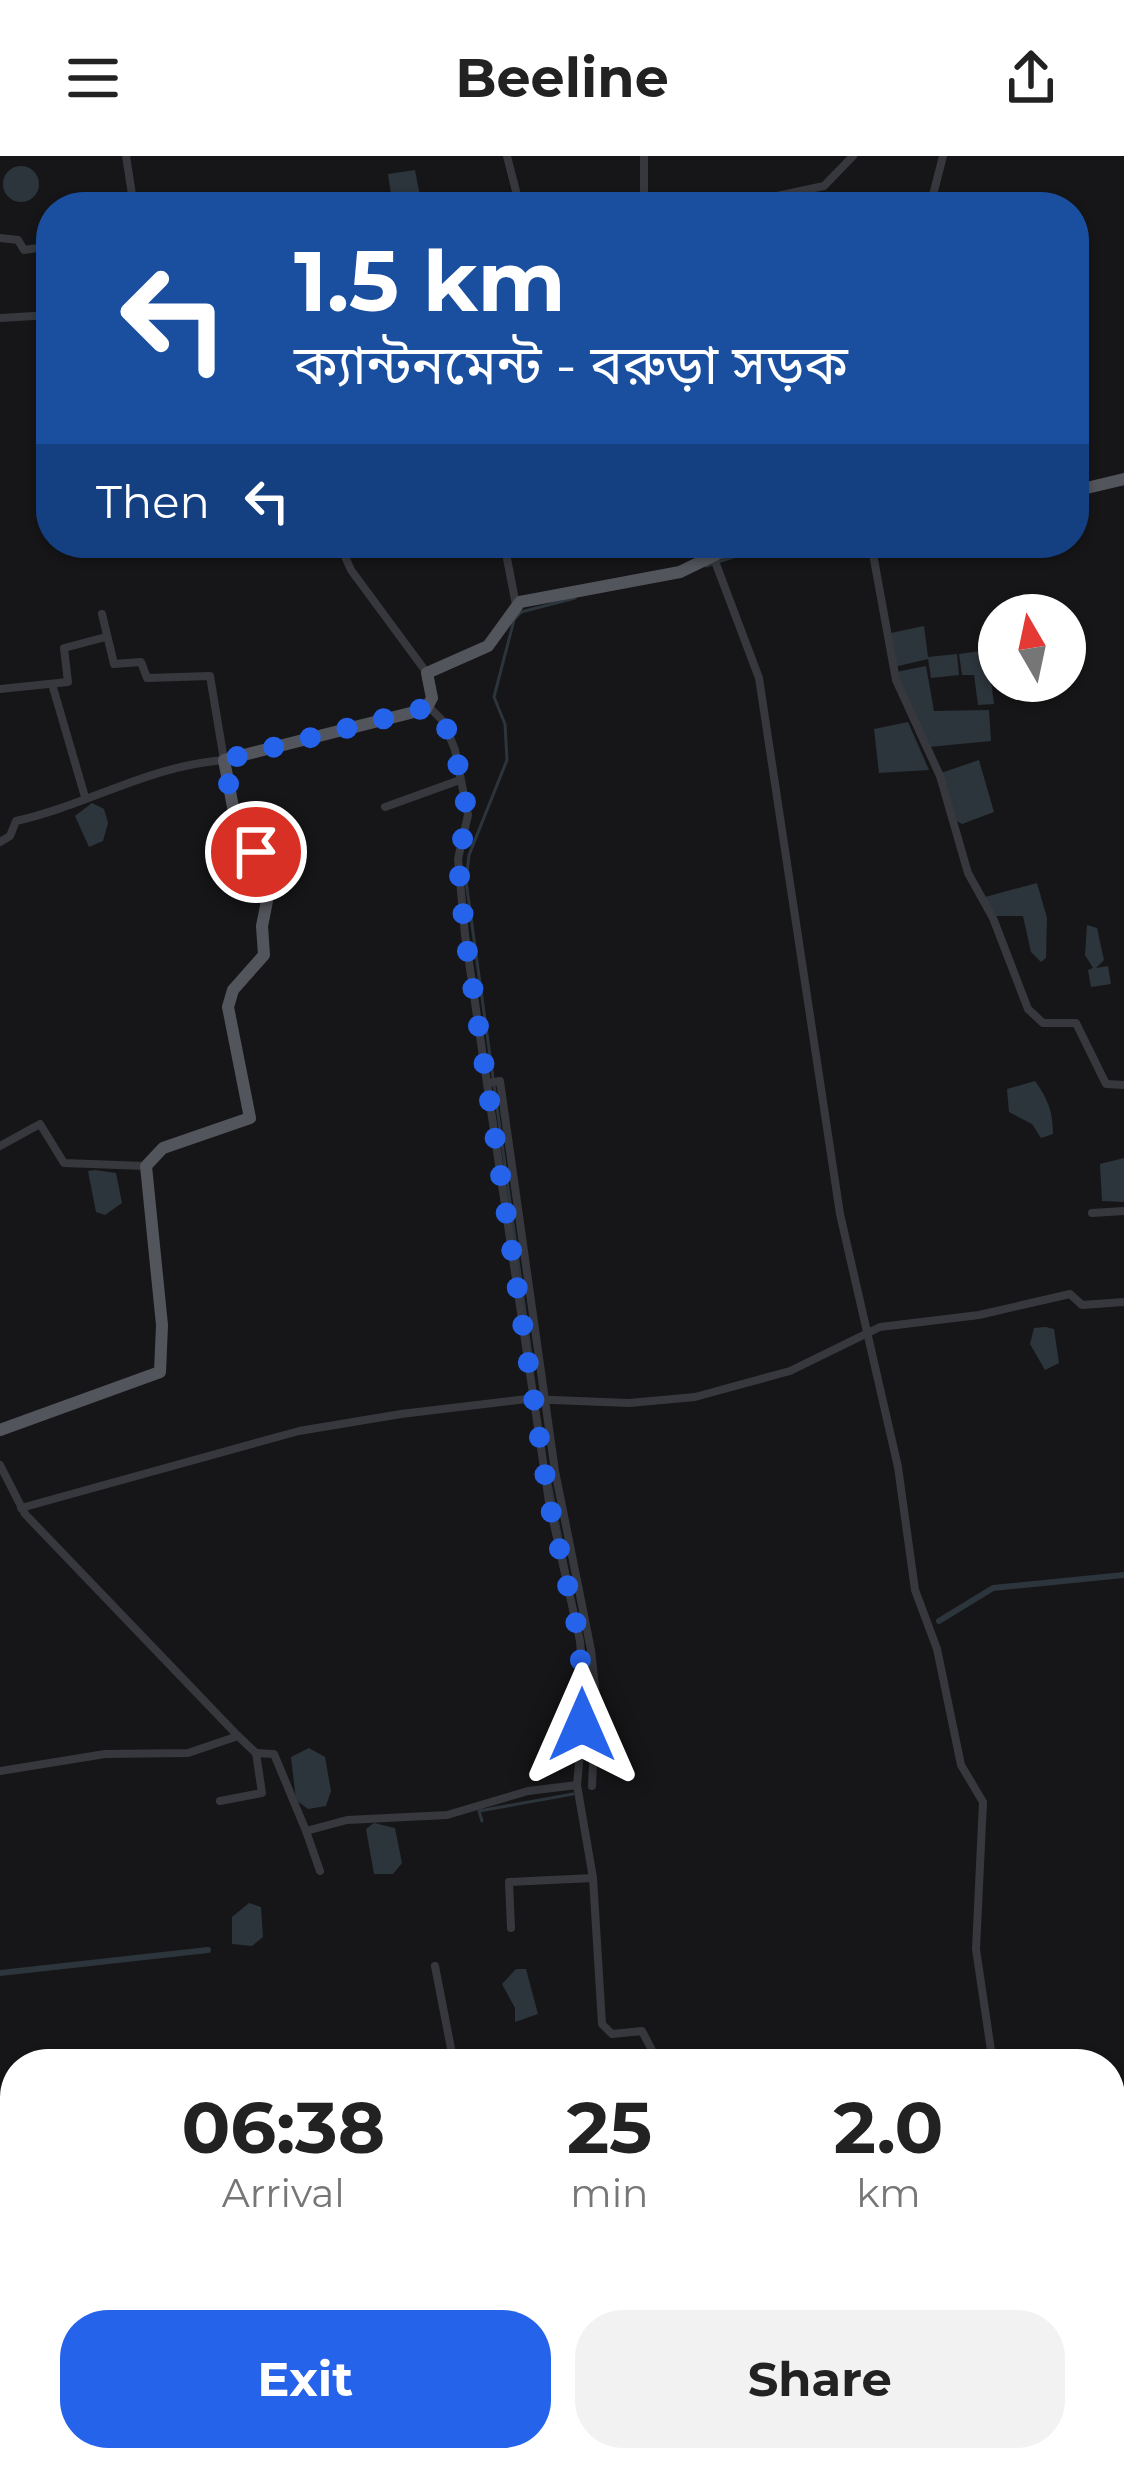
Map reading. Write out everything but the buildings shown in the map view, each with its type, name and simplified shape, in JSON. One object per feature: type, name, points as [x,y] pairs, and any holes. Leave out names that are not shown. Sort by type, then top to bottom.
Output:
[{"type":"main road","points":[[1089,487],[1124,479]]},
{"type":"main road","points":[[0,1430],[160,1372],[162,1325],[146,1166],[163,1148],[250,1118],[229,1006],[233,990],[264,955],[262,926],[268,896],[263,865],[237,828],[224,760],[429,707],[427,674],[488,646],[516,605],[680,572],[708,558]]},
{"type":"street","points":[[126,156],[132,192]]},
{"type":"street","points":[[507,156],[516,192]]},
{"type":"street","points":[[644,156],[644,192]]},
{"type":"street","points":[[796,192],[824,186],[853,156]]},
{"type":"street","points":[[934,192],[943,156]]},
{"type":"street","points":[[0,238],[18,240],[24,250],[36,248]]},
{"type":"street","points":[[0,318],[36,316]]},
{"type":"street","points":[[346,558],[427,674]]},
{"type":"street","points":[[507,558],[516,605]]},
{"type":"street","points":[[717,558],[759,678],[840,1214],[898,1467],[915,1590],[937,1649],[962,1766],[983,1802],[976,1949],[990,2049]]},
{"type":"street","points":[[874,558],[896,680],[940,776],[968,873],[993,918],[1028,1009],[1043,1023],[1076,1023],[1106,1084],[1124,1085]]},
{"type":"street","points":[[0,842],[16,820],[140,775],[224,760],[210,676],[147,678],[141,662],[114,664],[102,614]]},
{"type":"street","points":[[0,688],[70,680],[65,647],[106,637]]},
{"type":"street","points":[[52,683],[86,797]]},
{"type":"street","points":[[429,707],[449,735],[468,815],[458,859],[460,878],[580,1641],[585,1699],[578,1789],[593,1878],[602,2024],[612,2034],[641,2031],[651,2049]]},
{"type":"street","points":[[385,807],[438,784],[460,780]]},
{"type":"street","points":[[0,1146],[40,1124],[64,1163],[146,1166]]},
{"type":"street","points":[[1092,1213],[1124,1211]]},
{"type":"street","points":[[21,1508],[299,1431],[539,1400],[628,1403],[695,1397],[790,1371],[868,1332],[1070,1294],[1082,1305],[1124,1302]]},
{"type":"street","points":[[539,1400],[591,1650],[596,1696],[592,1786]]},
{"type":"street","points":[[0,1465],[21,1508],[256,1753],[262,1793],[220,1801]]},
{"type":"street","points":[[0,1771],[105,1754],[188,1753],[238,1736]]},
{"type":"street","points":[[256,1753],[274,1754],[320,1871]]},
{"type":"street","points":[[306,1831],[347,1820],[447,1815],[528,1791],[578,1789]]},
{"type":"street","points":[[511,1928],[509,1882],[593,1878]]},
{"type":"street","points":[[435,1966],[451,2049]]},
{"type":"shaded area","points":[[21,166],[37,177],[34,197],[21,202],[8,197],[3,184],[8,171]]},
{"type":"shaded area","points":[[415,170],[419,192],[391,192],[388,174]]},
{"type":"shaded area","points":[[924,626],[928,657],[957,654],[959,675],[931,678],[928,659],[894,667],[891,633]]},
{"type":"shaded area","points":[[978,651],[978,702],[994,704],[978,705],[974,675],[962,675],[959,654]]},
{"type":"shaded area","points":[[926,666],[934,711],[989,710],[991,741],[929,747],[896,672]]},
{"type":"shaded area","points":[[908,722],[929,770],[879,773],[874,729]]},
{"type":"shaded area","points":[[979,760],[994,812],[962,824],[955,820],[941,773]]},
{"type":"shaded area","points":[[92,803],[104,809],[108,823],[103,841],[89,847],[75,816]]},
{"type":"shaded area","points":[[1037,883],[1047,918],[1046,958],[1041,962],[1031,952],[1023,916],[993,916],[985,897]]},
{"type":"shaded area","points":[[1087,925],[1097,928],[1104,960],[1096,968],[1108,966],[1111,984],[1091,987],[1088,970],[1093,968],[1085,955]]},
{"type":"shaded area","points":[[1035,1081],[1052,1119],[1053,1134],[1041,1138],[1032,1124],[1009,1112],[1007,1089]]},
{"type":"shaded area","points":[[1124,1158],[1124,1202],[1102,1201],[1100,1164]]},
{"type":"shaded area","points":[[88,1171],[116,1173],[122,1203],[105,1215],[96,1212]]},
{"type":"shaded area","points":[[1034,1328],[1054,1329],[1059,1363],[1045,1370],[1030,1344]]},
{"type":"shaded area","points":[[309,1748],[325,1757],[331,1791],[326,1806],[308,1809],[296,1800],[291,1757]]},
{"type":"shaded area","points":[[374,1823],[395,1828],[402,1863],[393,1874],[374,1874],[366,1829]]},
{"type":"shaded area","points":[[249,1903],[261,1907],[263,1937],[252,1946],[232,1944],[232,1917]]},
{"type":"shaded area","points":[[516,1969],[526,1969],[538,2014],[515,2022],[515,2008],[502,1984]]},
{"type":"waterway","points":[[706,566],[730,558]]},
{"type":"waterway","points":[[531,1355],[466,881],[469,855],[507,760],[505,724],[494,697],[514,620],[521,612],[575,598]]},
{"type":"waterway","points":[[550,1483],[591,1692],[584,1745]]},
{"type":"waterway","points":[[939,1621],[993,1588],[1124,1575]]},
{"type":"waterway","points":[[482,1821],[479,1811],[573,1794]]},
{"type":"waterway","points":[[0,1973],[208,1950]]},
{"type":"route","points":[[256,852],[237,828],[224,760],[429,707],[437,712],[460,766],[468,815],[458,859],[465,935],[549,1502],[580,1641],[585,1699],[582,1725]]}]
